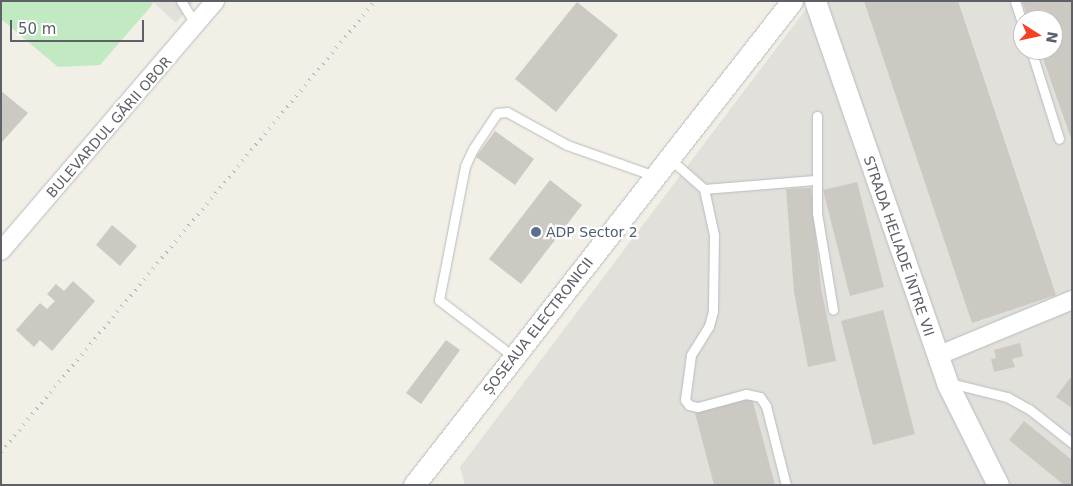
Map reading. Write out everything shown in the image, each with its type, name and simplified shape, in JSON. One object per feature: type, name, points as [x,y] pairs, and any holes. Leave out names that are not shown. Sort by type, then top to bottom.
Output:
[{"type":"street","name":"BULEVARDUL GĂRII OBOR","points":[[1,251],[215,1]]},
{"type":"street","name":"ȘOSEAUA ELECTRONICII","points":[[414,485],[792,1]]},
{"type":"street","name":"STRADA HELIADE ÎNTRE VII","points":[[815,1],[947,383],[998,485]]},
{"type":"street","points":[[937,356],[1072,300]]},
{"type":"lane","points":[[180,1],[196,25]]},
{"type":"lane","points":[[1034,60],[1059,139]]},
{"type":"lane","points":[[514,357],[439,300],[465,166],[473,149],[498,113],[507,112],[567,144],[655,176]]},
{"type":"lane","points":[[817,116],[815,180],[820,246],[833,310]]},
{"type":"lane","points":[[669,158],[704,189],[714,236],[713,311],[709,326],[692,355],[685,400],[696,407],[746,394],[760,397],[766,406],[786,485]]},
{"type":"lane","points":[[704,189],[815,180]]},
{"type":"lane","points":[[947,383],[1007,397],[1029,409],[1072,443]]},
{"type":"shaded area","points":[[152,1],[194,1],[176,23]]},
{"type":"shaded area","points":[[812,1],[1072,1],[1072,485],[465,485],[460,467]]},
{"type":"green space","points":[[1,1],[152,1],[153,4],[100,65],[58,67],[1,19]]},
{"type":"building","points":[[864,1],[958,1],[1056,295],[972,323]]},
{"type":"building","points":[[1022,1],[1072,1],[1072,141],[1044,60],[1063,60],[1063,10],[1025,10]]},
{"type":"building","points":[[577,2],[618,35],[556,112],[515,79]]},
{"type":"building","points":[[1,91],[28,113],[1,143]]},
{"type":"building","points":[[495,131],[534,159],[515,185],[476,157]]},
{"type":"building","name":"ADP Sector 2","points":[[550,180],[582,205],[521,284],[489,259]]},
{"type":"building","points":[[857,182],[884,287],[850,296],[823,190]]},
{"type":"building","points":[[811,188],[821,288],[836,361],[808,367],[794,292],[786,189]]},
{"type":"building","points":[[112,225],[137,246],[120,266],[96,245]]},
{"type":"building","points":[[73,281],[95,301],[52,351],[40,340],[34,347],[16,330],[40,303],[47,309],[55,301],[47,294],[56,284],[64,291]]},
{"type":"building","points":[[883,310],[915,434],[873,445],[841,321]]},
{"type":"building","points":[[446,340],[460,350],[421,404],[406,393]]},
{"type":"building","points":[[1020,343],[1023,356],[1012,359],[1015,367],[994,372],[991,359],[996,358],[994,350]]},
{"type":"building","points":[[1070,378],[1072,380],[1072,408],[1056,397]]},
{"type":"building","points":[[752,398],[775,485],[714,485],[695,413]]},
{"type":"building","points":[[1024,421],[1072,460],[1072,485],[1064,485],[1009,440]]},
{"type":"railway","points":[[1,452],[375,1]]},
{"type":"place","name":"ADP Sector 2","points":[[536,232]]}]
